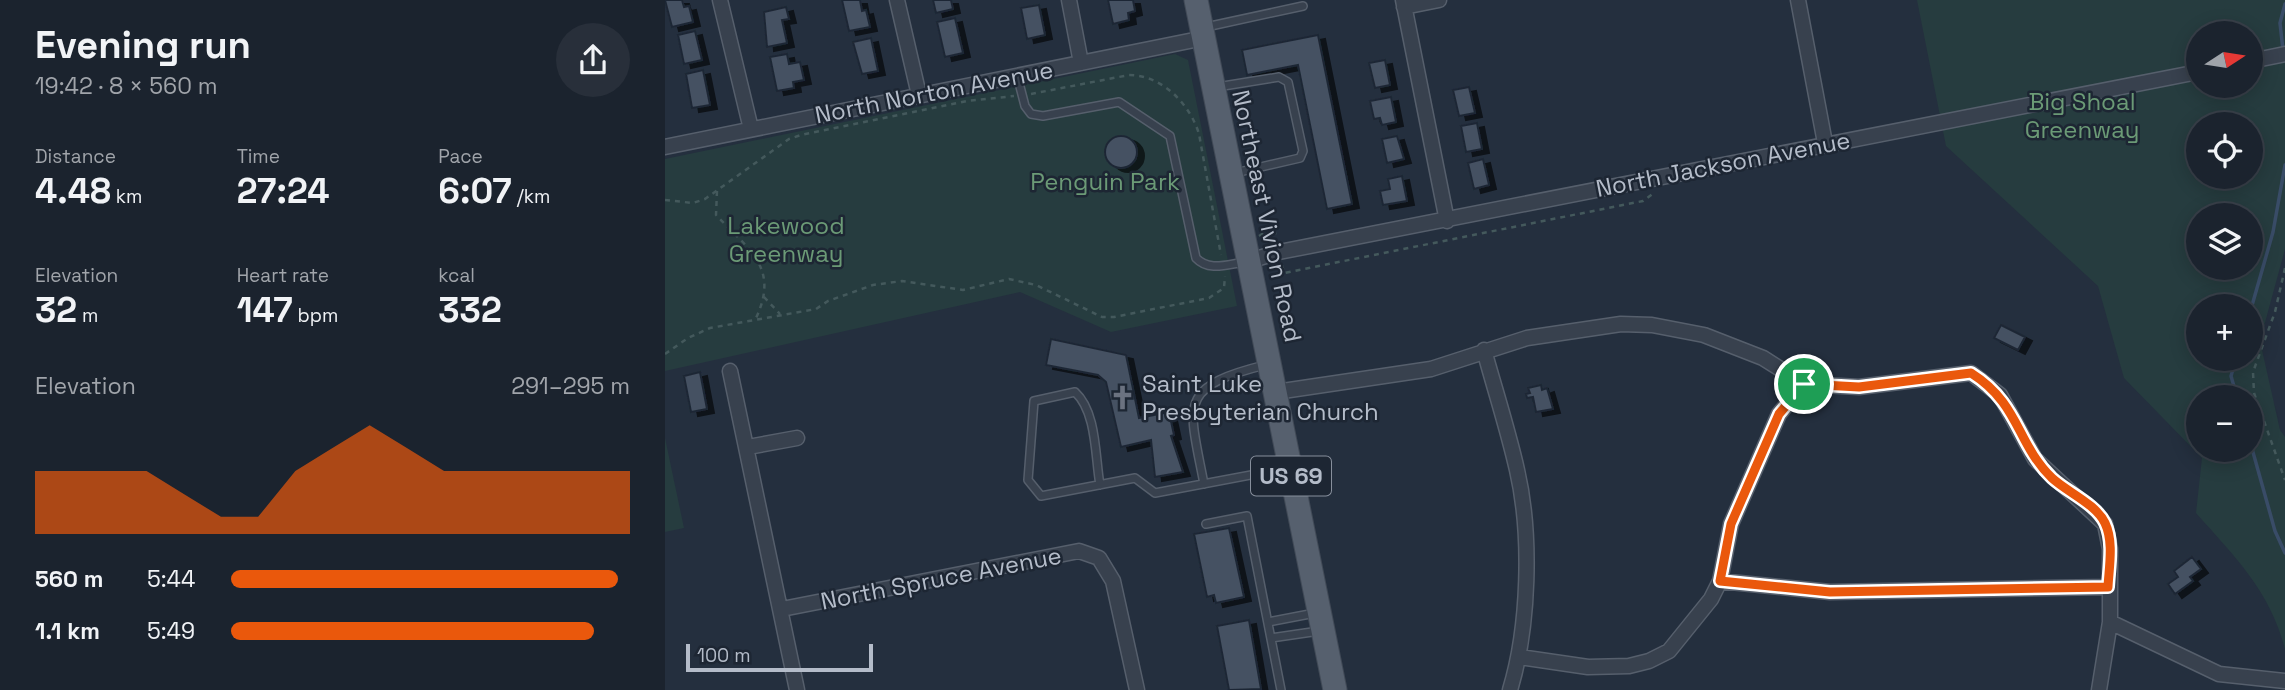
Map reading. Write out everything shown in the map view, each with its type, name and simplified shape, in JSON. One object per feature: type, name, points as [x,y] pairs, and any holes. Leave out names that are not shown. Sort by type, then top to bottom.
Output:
[{"type":"main road","name":"Northeast Vivion Road","points":[[1196,0],[1335,690]]},
{"type":"street","points":[[720,0],[751,129]]},
{"type":"street","points":[[897,0],[919,96]]},
{"type":"street","points":[[1069,0],[1081,63]]},
{"type":"street","points":[[1439,0],[1403,4],[1447,220]]},
{"type":"street","points":[[1798,0],[1825,144]]},
{"type":"street","name":"North Norton Avenue","points":[[665,147],[1081,63],[1203,33]]},
{"type":"street","points":[[2263,59],[2285,54]]},
{"type":"street","name":"North Jackson Avenue","points":[[1249,261],[1279,252],[2186,74]]},
{"type":"street","points":[[1276,391],[1431,369],[1484,350],[1570,330],[1621,324],[1653,325],[1704,335],[1763,358],[1804,384],[1859,387],[1971,373],[1988,383],[2000,395],[2035,459],[2105,524],[2110,549],[2108,587],[2111,622],[2099,690]]},
{"type":"street","points":[[1484,350],[1518,472],[1525,563],[1520,657],[1510,690]]},
{"type":"street","points":[[730,371],[748,446],[797,690]]},
{"type":"street","points":[[1520,657],[1588,667],[1629,666],[1649,661],[1669,651],[1711,599],[1720,581],[1731,524],[1779,414],[1804,384]]},
{"type":"street","points":[[748,446],[796,438]]},
{"type":"street","name":"North Spruce Avenue","points":[[782,609],[1079,551],[1099,558],[1112,582],[1137,690]]},
{"type":"street","points":[[1720,581],[1830,592],[2108,587]]},
{"type":"street","points":[[2111,622],[2219,674],[2285,681]]},
{"type":"lane","points":[[1203,33],[1303,6]]},
{"type":"lane","points":[[1017,75],[1031,114],[1043,116],[1119,102],[1170,136],[1196,258],[1202,265],[1249,261]]},
{"type":"lane","points":[[1214,87],[1285,78],[1289,82],[1303,151],[1296,161],[1231,174]]},
{"type":"lane","points":[[1204,484],[1192,420],[1194,399],[1206,385],[1228,374],[1270,363]]},
{"type":"lane","points":[[1100,485],[1087,408],[1079,395],[1075,391],[1034,401],[1028,480],[1041,496],[1100,485],[1135,478],[1155,493],[1289,468]]},
{"type":"lane","points":[[1206,524],[1247,516],[1281,690]]},
{"type":"lane","points":[[1268,622],[1321,622]]},
{"type":"lane","points":[[1271,638],[1321,622]]},
{"type":"path","points":[[665,201],[693,203],[717,191],[789,139],[801,135],[967,101],[1022,95],[1140,75],[1175,95],[1193,114],[1220,250]]},
{"type":"path","points":[[717,191],[716,215],[753,252],[766,281],[764,297],[755,318]]},
{"type":"path","points":[[1281,260],[1284,272],[1643,201],[1656,191]]},
{"type":"path","points":[[1269,231],[1274,227],[1276,237]]},
{"type":"path","points":[[665,354],[688,338],[710,328],[816,309],[828,300],[873,285],[902,282],[963,290],[1009,279],[1036,285],[1103,317],[1114,317],[1218,294],[1225,281],[1223,265]]},
{"type":"path","points":[[2285,268],[2274,312],[2253,372],[2254,393],[2285,480]]},
{"type":"path","points":[[764,297],[780,314]]},
{"type":"green space","name":"Big Shoal Greenway","points":[[1917,0],[2285,0],[2285,249],[2263,330],[2263,294],[2186,294],[2186,371],[2263,371],[2263,354],[2280,430],[2285,437],[2285,649],[2261,592],[2196,513],[2202,462],[2263,462],[2263,385],[2186,385],[2186,442],[2124,378],[2098,286],[1946,146]]},
{"type":"green space","points":[[1175,54],[1188,60],[1237,306],[1111,332],[1020,292],[665,371],[665,159]]},
{"type":"green space","points":[[665,438],[684,528],[665,532]]},
{"type":"building","points":[[665,0],[682,0],[684,7],[689,6],[693,22],[672,27]]},
{"type":"building","points":[[842,0],[860,0],[862,11],[866,10],[870,27],[849,31]]},
{"type":"building","points":[[933,0],[951,0],[953,9],[936,13]]},
{"type":"building","points":[[1108,0],[1133,0],[1135,11],[1128,13],[1129,20],[1113,24]]},
{"type":"building","points":[[1039,5],[1045,35],[1027,39],[1021,8]]},
{"type":"building","points":[[786,7],[789,19],[782,20],[787,43],[767,47],[764,12]]},
{"type":"building","points":[[955,18],[963,53],[945,57],[937,22]]},
{"type":"building","points":[[695,31],[702,60],[684,64],[678,35]]},
{"type":"building","points":[[1318,35],[1352,204],[1327,209],[1298,65],[1247,75],[1242,50]]},
{"type":"building","points":[[871,38],[878,71],[862,74],[853,42]]},
{"type":"building","points":[[787,54],[789,64],[800,62],[804,80],[793,82],[794,88],[777,91],[770,57]]},
{"type":"building","points":[[1385,60],[1390,85],[1375,88],[1369,63]]},
{"type":"building","points":[[703,70],[710,105],[692,108],[686,74]]},
{"type":"building","points":[[1469,87],[1475,113],[1459,116],[1453,90]]},
{"type":"building","points":[[1391,97],[1396,122],[1382,125],[1380,118],[1374,119],[1370,101]]},
{"type":"building","points":[[1477,123],[1482,149],[1466,152],[1461,126]]},
{"type":"building","points":[[1121,136],[1132,141],[1137,152],[1132,163],[1121,168],[1110,163],[1105,152],[1110,141]]},
{"type":"building","points":[[1397,136],[1404,159],[1387,163],[1382,139]]},
{"type":"building","points":[[1483,159],[1489,185],[1474,189],[1468,163]]},
{"type":"building","points":[[1402,176],[1407,201],[1383,205],[1380,191],[1390,189],[1388,179]]},
{"type":"building","points":[[2001,325],[2025,337],[2018,350],[1994,338]]},
{"type":"building","name":"Saint Luke Presbyterian Church","points":[[1051,339],[1126,355],[1139,418],[1169,412],[1174,435],[1171,436],[1183,472],[1155,477],[1151,440],[1121,447],[1106,382],[1098,375],[1046,365]]},
{"type":"building","points":[[700,372],[707,409],[691,412],[684,376]]},
{"type":"building","points":[[1541,385],[1542,390],[1547,388],[1553,409],[1536,412],[1533,397],[1527,398],[1526,394],[1530,393],[1528,388]]},
{"type":"building","points":[[1229,528],[1244,597],[1216,603],[1214,595],[1207,597],[1194,534]]},
{"type":"building","points":[[2192,557],[2201,569],[2190,577],[2193,581],[2175,594],[2168,584],[2178,577],[2174,571]]},
{"type":"building","points":[[1249,620],[1261,689],[1229,690],[1217,626]]},
{"type":"waterway","points":[[2283,50],[2280,23],[2285,4]]},
{"type":"waterway","points":[[2255,294],[2273,232],[2285,165]]},
{"type":"waterway","points":[[2232,371],[2234,385]]},
{"type":"waterway","points":[[2256,462],[2275,531],[2285,553]]},
{"type":"place","name":"Saint Luke Presbyterian Church","points":[[1122,397]]},
{"type":"route","points":[[1971,373],[1988,383],[2000,395],[2035,459],[2053,479],[2101,517],[2108,533],[2110,549],[2108,587],[1908,593],[1830,592],[1720,581],[1725,542],[1731,524],[1779,414],[1804,384],[1859,387],[1971,373]]},
{"type":"park label","name":"Penguin Park","points":[[1105,181]]},
{"type":"park label","name":"Lakewood Greenway","points":[[786,239]]}]
